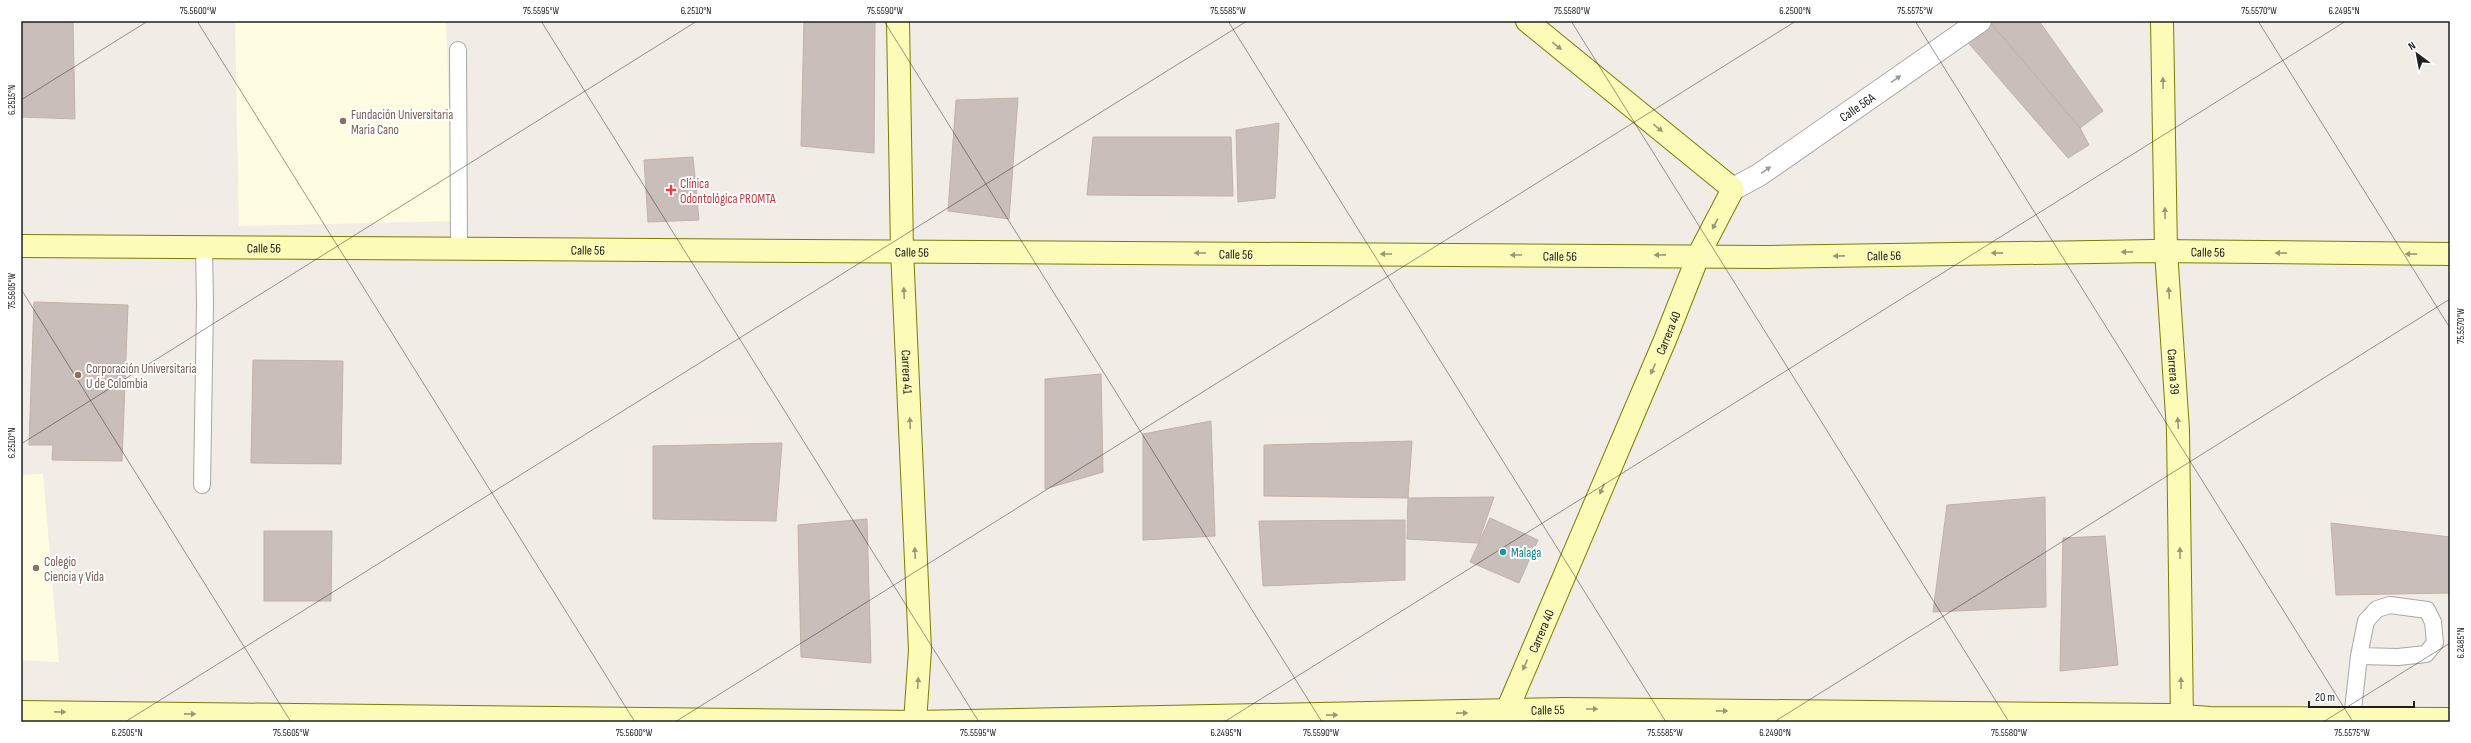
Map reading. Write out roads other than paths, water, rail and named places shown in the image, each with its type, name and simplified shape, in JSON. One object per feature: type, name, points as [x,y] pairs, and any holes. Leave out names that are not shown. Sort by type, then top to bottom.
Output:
[{"type":"street","name":"Carrera 41","points":[[898,21],[902,250],[920,650],[915,722]]},
{"type":"street","points":[[1527,21],[1733,189]]},
{"type":"street","name":"Calle 56A","points":[[1733,189],[1759,175],[1980,21]]},
{"type":"street","name":"Carrera 39","points":[[2162,21],[2166,252],[2178,430],[2182,720]]},
{"type":"street","name":"Carrera 40","points":[[1504,717],[1662,347],[1699,254],[1733,189]]},
{"type":"street","name":"Calle 56","points":[[21,246],[902,250],[1596,256],[1699,254],[1767,257],[2166,252],[2450,254]]},
{"type":"street","name":"Calle 55","points":[[21,712],[447,719],[915,722],[1636,716],[2182,720],[2450,719]]},
{"type":"lane","points":[[458,50],[459,248]]},
{"type":"lane","points":[[202,485],[205,305],[204,247]]},
{"type":"lane","points":[[2352,719],[2359,656],[2366,621],[2377,610],[2390,605],[2427,610],[2433,622],[2434,643],[2426,654],[2398,657],[2359,656]]},
{"type":"place","name":"Fundación Universitaria Maria Cano","points":[[343,121]]},
{"type":"place","name":"Clínica Odontológica PROMTA","points":[[671,190]]},
{"type":"place","name":"Corporación Universitaria U de Colombia","points":[[78,375]]},
{"type":"place","name":"Malaga","points":[[1503,552]]},
{"type":"place","name":"Colegio Ciencia y Vida","points":[[36,568]]}]
